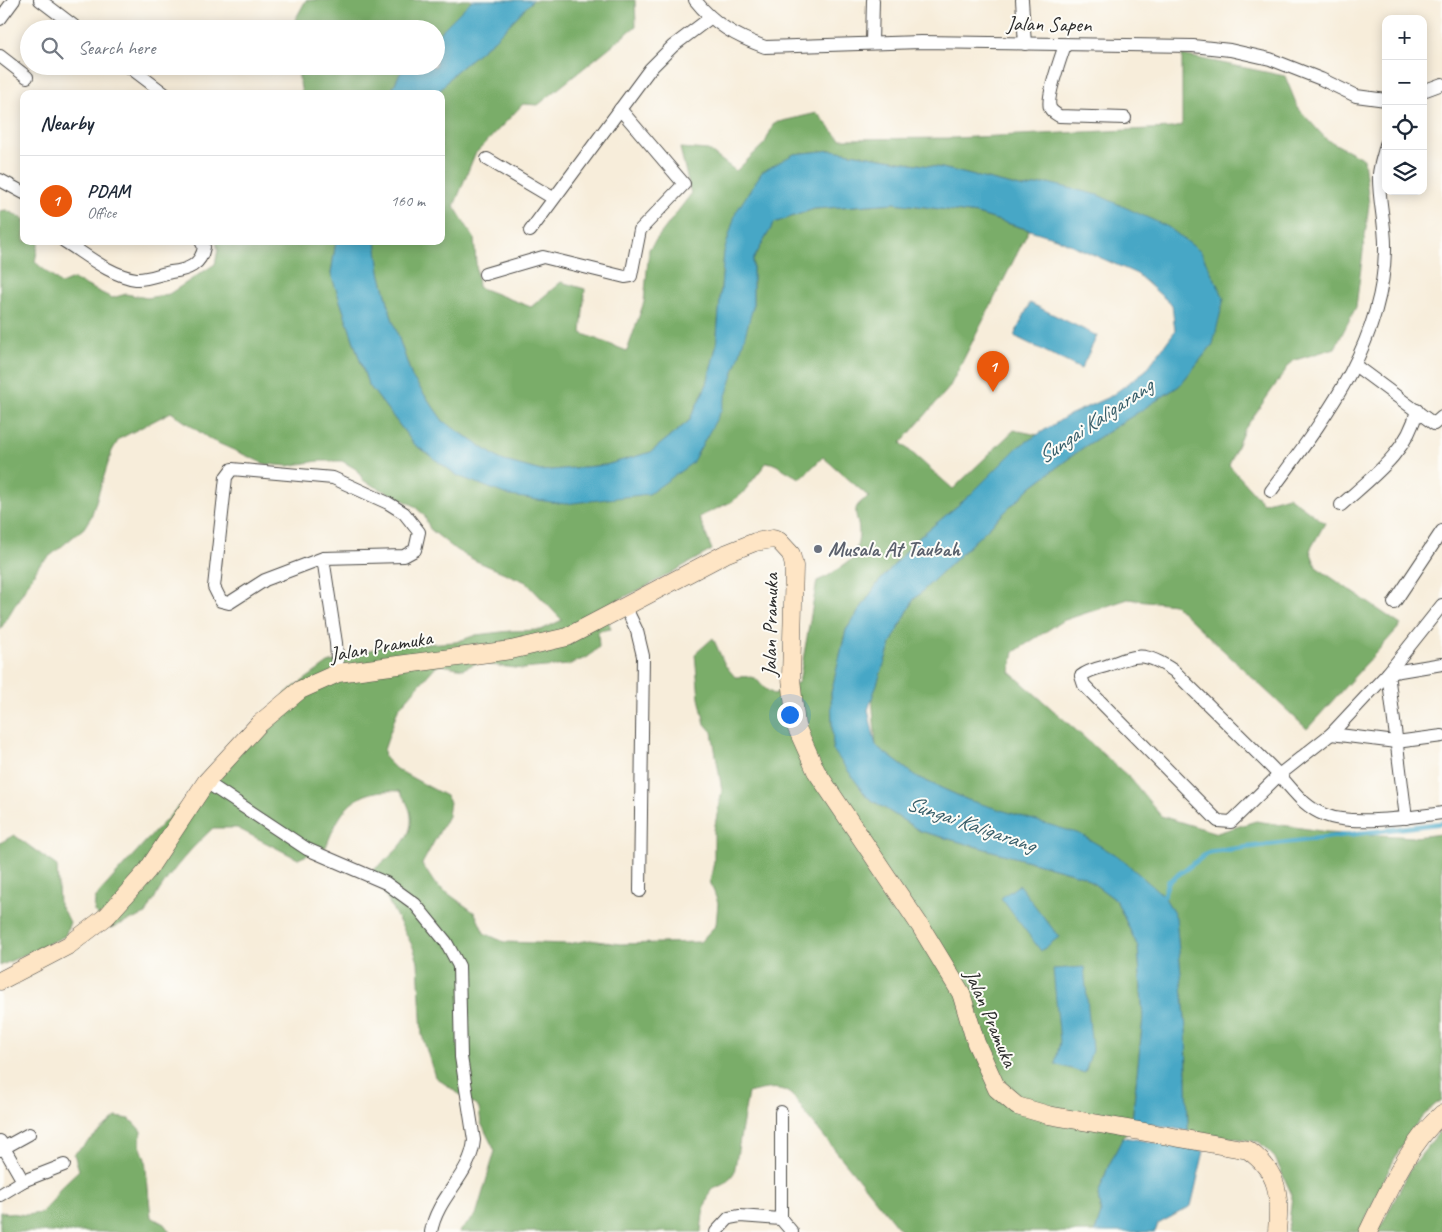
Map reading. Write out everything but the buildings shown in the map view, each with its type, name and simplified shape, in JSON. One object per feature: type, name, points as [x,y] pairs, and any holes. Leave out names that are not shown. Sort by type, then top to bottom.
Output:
[{"type":"main road","name":"Jalan Pramuka","points":[[0,981],[69,945],[107,916],[147,871],[206,782],[266,718],[300,690],[338,673],[511,650],[567,636],[725,554],[744,546],[773,540],[786,546],[792,554],[794,566],[790,678],[796,726],[816,771],[834,801],[921,927],[961,993],[976,1044],[997,1088],[1017,1106],[1048,1115],[1224,1144],[1248,1150],[1260,1158],[1277,1186],[1280,1202],[1277,1232]]},
{"type":"main road","points":[[1368,1232],[1403,1164],[1428,1127],[1442,1114]]},
{"type":"street","points":[[0,19],[14,0]]},
{"type":"street","points":[[40,0],[66,20]]},
{"type":"street","name":"Jalan Sapen","points":[[695,0],[710,18],[748,41],[765,46],[872,43],[1193,46],[1230,50],[1270,59],[1320,78],[1356,96],[1382,99]]},
{"type":"street","points":[[872,43],[873,0]]},
{"type":"street","points":[[1022,0],[1025,44]]},
{"type":"street","points":[[530,230],[650,69],[673,46],[710,18]]},
{"type":"street","points":[[1065,45],[1051,94],[1049,106],[1052,111],[1059,116],[1125,118]]},
{"type":"street","points":[[0,56],[20,72]]},
{"type":"street","points":[[142,75],[149,80],[152,90]]},
{"type":"street","points":[[1427,90],[1442,84]]},
{"type":"street","points":[[485,274],[543,257],[625,277],[631,276],[640,230],[684,184],[620,109]]},
{"type":"street","points":[[1271,491],[1308,441],[1356,366],[1374,318],[1381,291],[1385,251],[1379,174],[1385,150]]},
{"type":"street","points":[[487,159],[553,198]]},
{"type":"street","points":[[0,180],[20,191]]},
{"type":"street","points":[[71,245],[112,270],[137,279],[181,271],[196,265],[203,255],[203,245]]},
{"type":"street","points":[[1356,366],[1416,410],[1439,423]]},
{"type":"street","points":[[1341,505],[1389,463],[1407,436],[1416,410]]},
{"type":"street","points":[[240,468],[270,474],[333,478],[388,503],[404,513],[419,532],[415,550],[404,556],[323,558],[265,580],[229,603],[221,601],[214,587],[226,477],[232,469],[240,468]]},
{"type":"street","points":[[1394,603],[1441,534]]},
{"type":"street","points":[[323,558],[336,643],[338,673]]},
{"type":"street","points":[[1442,605],[1388,673],[1331,734],[1279,775],[1231,822],[1218,821],[1084,685],[1081,676],[1134,655],[1149,656],[1174,671],[1279,775],[1295,796],[1308,807],[1325,816],[1340,819],[1406,818],[1442,813]]},
{"type":"street","points":[[624,606],[637,631],[643,656],[640,891]]},
{"type":"street","points":[[1388,673],[1442,664]]},
{"type":"street","points":[[1388,673],[1406,818]]},
{"type":"street","points":[[1331,734],[1396,742],[1442,736]]},
{"type":"street","points":[[206,782],[307,849],[386,883],[415,904],[453,954],[459,966],[461,1057],[474,1140],[473,1151],[458,1181],[434,1217],[431,1232]]},
{"type":"street","points":[[781,1112],[781,1219],[792,1232]]},
{"type":"street","points":[[23,1181],[1,1146],[30,1134]]},
{"type":"street","points":[[0,1195],[23,1181],[64,1165]]},
{"type":"street","points":[[716,1232],[729,1218],[734,1217],[781,1219]]},
{"type":"green space","points":[[306,0],[472,0],[445,27],[445,20],[295,20]]},
{"type":"green space","points":[[533,0],[635,0],[636,26],[538,105],[523,104],[475,154],[454,206],[474,238],[478,287],[531,307],[561,282],[585,289],[581,333],[627,351],[644,302],[649,249],[691,194],[680,148],[708,150],[736,171],[765,143],[774,123],[817,113],[840,139],[953,138],[1172,128],[1182,126],[1182,55],[1285,76],[1298,108],[1326,139],[1364,159],[1369,204],[1356,307],[1335,348],[1292,361],[1244,430],[1229,465],[1263,503],[1288,496],[1325,523],[1310,550],[1316,567],[1401,625],[1307,729],[1174,604],[1128,599],[1062,621],[1014,652],[1010,672],[1130,778],[1161,816],[1217,833],[1256,821],[1327,832],[1414,837],[1442,834],[1442,1100],[1428,1111],[1404,1142],[1384,1179],[1360,1232],[1288,1232],[1292,1195],[1275,1158],[1259,1142],[1188,1131],[1186,1030],[1176,922],[1164,896],[1017,817],[968,800],[917,777],[876,746],[872,697],[892,641],[914,599],[1032,486],[1084,447],[1179,386],[1213,344],[1048,183],[1024,188],[942,168],[832,150],[794,154],[724,252],[716,347],[707,384],[689,421],[651,452],[606,465],[541,471],[501,460],[443,421],[412,377],[392,318],[380,272],[377,245],[445,245],[445,90],[440,90],[454,73],[495,39]]},
{"type":"green space","points":[[299,75],[399,75],[392,90],[301,90]]},
{"type":"green space","points":[[895,203],[977,214],[1029,230],[949,388],[901,443],[953,489],[1014,430],[1038,435],[1018,447],[968,497],[916,540],[878,583],[846,630],[831,693],[833,749],[867,797],[920,831],[1083,876],[1116,900],[1138,947],[1143,1018],[1132,1121],[1108,1167],[1098,1195],[1101,1214],[1095,1232],[900,1232],[793,1096],[781,1089],[766,1089],[748,1093],[734,1173],[725,1184],[711,1189],[703,1213],[701,1232],[459,1232],[476,1215],[495,1151],[481,1123],[479,1108],[435,1077],[422,1035],[418,962],[413,947],[372,871],[401,845],[411,826],[411,815],[399,791],[371,793],[351,804],[337,822],[326,847],[298,859],[237,828],[213,828],[176,868],[146,914],[111,928],[94,912],[95,900],[99,893],[147,840],[180,805],[206,792],[286,693],[328,663],[380,647],[456,642],[476,635],[541,630],[562,620],[526,582],[476,561],[456,550],[430,529],[424,515],[413,505],[364,481],[356,469],[342,461],[318,461],[288,466],[265,464],[211,440],[171,412],[119,439],[112,451],[91,517],[84,528],[39,565],[0,630],[0,211],[6,210],[20,217],[20,245],[38,245],[35,262],[61,284],[73,279],[112,298],[126,294],[147,298],[169,294],[215,264],[218,250],[217,245],[335,245],[331,274],[368,384],[414,444],[458,476],[649,494],[753,307],[753,260],[774,223],[814,209]],"holes":[[[823,457],[869,497],[856,508],[859,539],[855,557],[828,576],[817,581],[799,682],[774,694],[751,677],[735,677],[725,665],[713,638],[695,654],[699,698],[705,724],[712,732],[722,790],[714,830],[714,862],[710,881],[718,903],[716,925],[700,942],[620,944],[590,940],[568,944],[504,942],[484,933],[475,913],[435,884],[422,864],[448,816],[450,802],[446,796],[396,769],[385,758],[384,750],[398,709],[435,667],[442,665],[463,669],[477,663],[522,669],[568,665],[588,657],[599,647],[598,631],[611,629],[604,607],[651,584],[712,550],[699,517],[731,502],[742,494],[767,462],[801,478]]]},
{"type":"green space","points":[[14,835],[57,866],[59,904],[70,922],[65,936],[0,966],[0,843]]},
{"type":"green space","points":[[116,1117],[130,1119],[141,1131],[140,1145],[145,1159],[151,1217],[164,1224],[170,1232],[0,1232],[0,1212],[27,1215],[41,1213],[53,1200],[61,1187],[79,1170],[74,1154]]},
{"type":"green space","points":[[1442,1128],[1442,1232],[1378,1232],[1411,1168]]},
{"type":"water","points":[[472,0],[533,0],[495,39],[454,73],[440,90],[392,90],[399,75],[445,75],[445,27]]},
{"type":"water","name":"Sungai Kaligarang","points":[[832,150],[942,168],[1024,188],[1048,183],[1098,195],[1168,227],[1201,252],[1224,298],[1213,344],[1179,386],[1084,447],[1032,486],[914,599],[892,641],[868,710],[876,746],[917,777],[968,800],[1080,834],[1119,857],[1164,896],[1176,917],[1186,1030],[1188,1131],[1132,1121],[1143,1018],[1138,947],[1116,900],[1083,876],[920,831],[867,797],[833,750],[831,693],[846,630],[878,583],[916,540],[968,497],[1018,447],[1067,416],[1111,396],[1146,370],[1175,331],[1172,305],[1137,274],[1056,238],[977,214],[895,203],[814,209],[774,223],[753,260],[753,307],[739,357],[721,411],[692,463],[649,494],[565,504],[510,496],[458,476],[414,444],[368,384],[331,274],[335,245],[377,245],[380,272],[392,318],[412,377],[443,421],[501,460],[541,471],[606,465],[651,452],[689,421],[707,384],[716,347],[724,252],[736,212],[762,172],[794,154]]},
{"type":"water","points":[[1030,303],[1097,336],[1081,369],[1014,336]]},
{"type":"water","points":[[1019,885],[1059,937],[1041,951],[1001,898]]},
{"type":"water","points":[[1084,967],[1092,1050],[1085,1073],[1055,1064],[1060,1042],[1053,969]]},
{"type":"water","points":[[1123,1137],[1204,1151],[1191,1206],[1158,1224],[1155,1232],[1095,1232],[1101,1214],[1098,1195],[1108,1167]]},
{"type":"waterway","points":[[1162,900],[1168,882],[1209,852],[1442,823]]},
{"type":"place","name":"PDAM","points":[[993,392]]},
{"type":"place","name":"Musala At Taubah","points":[[818,549]]}]
